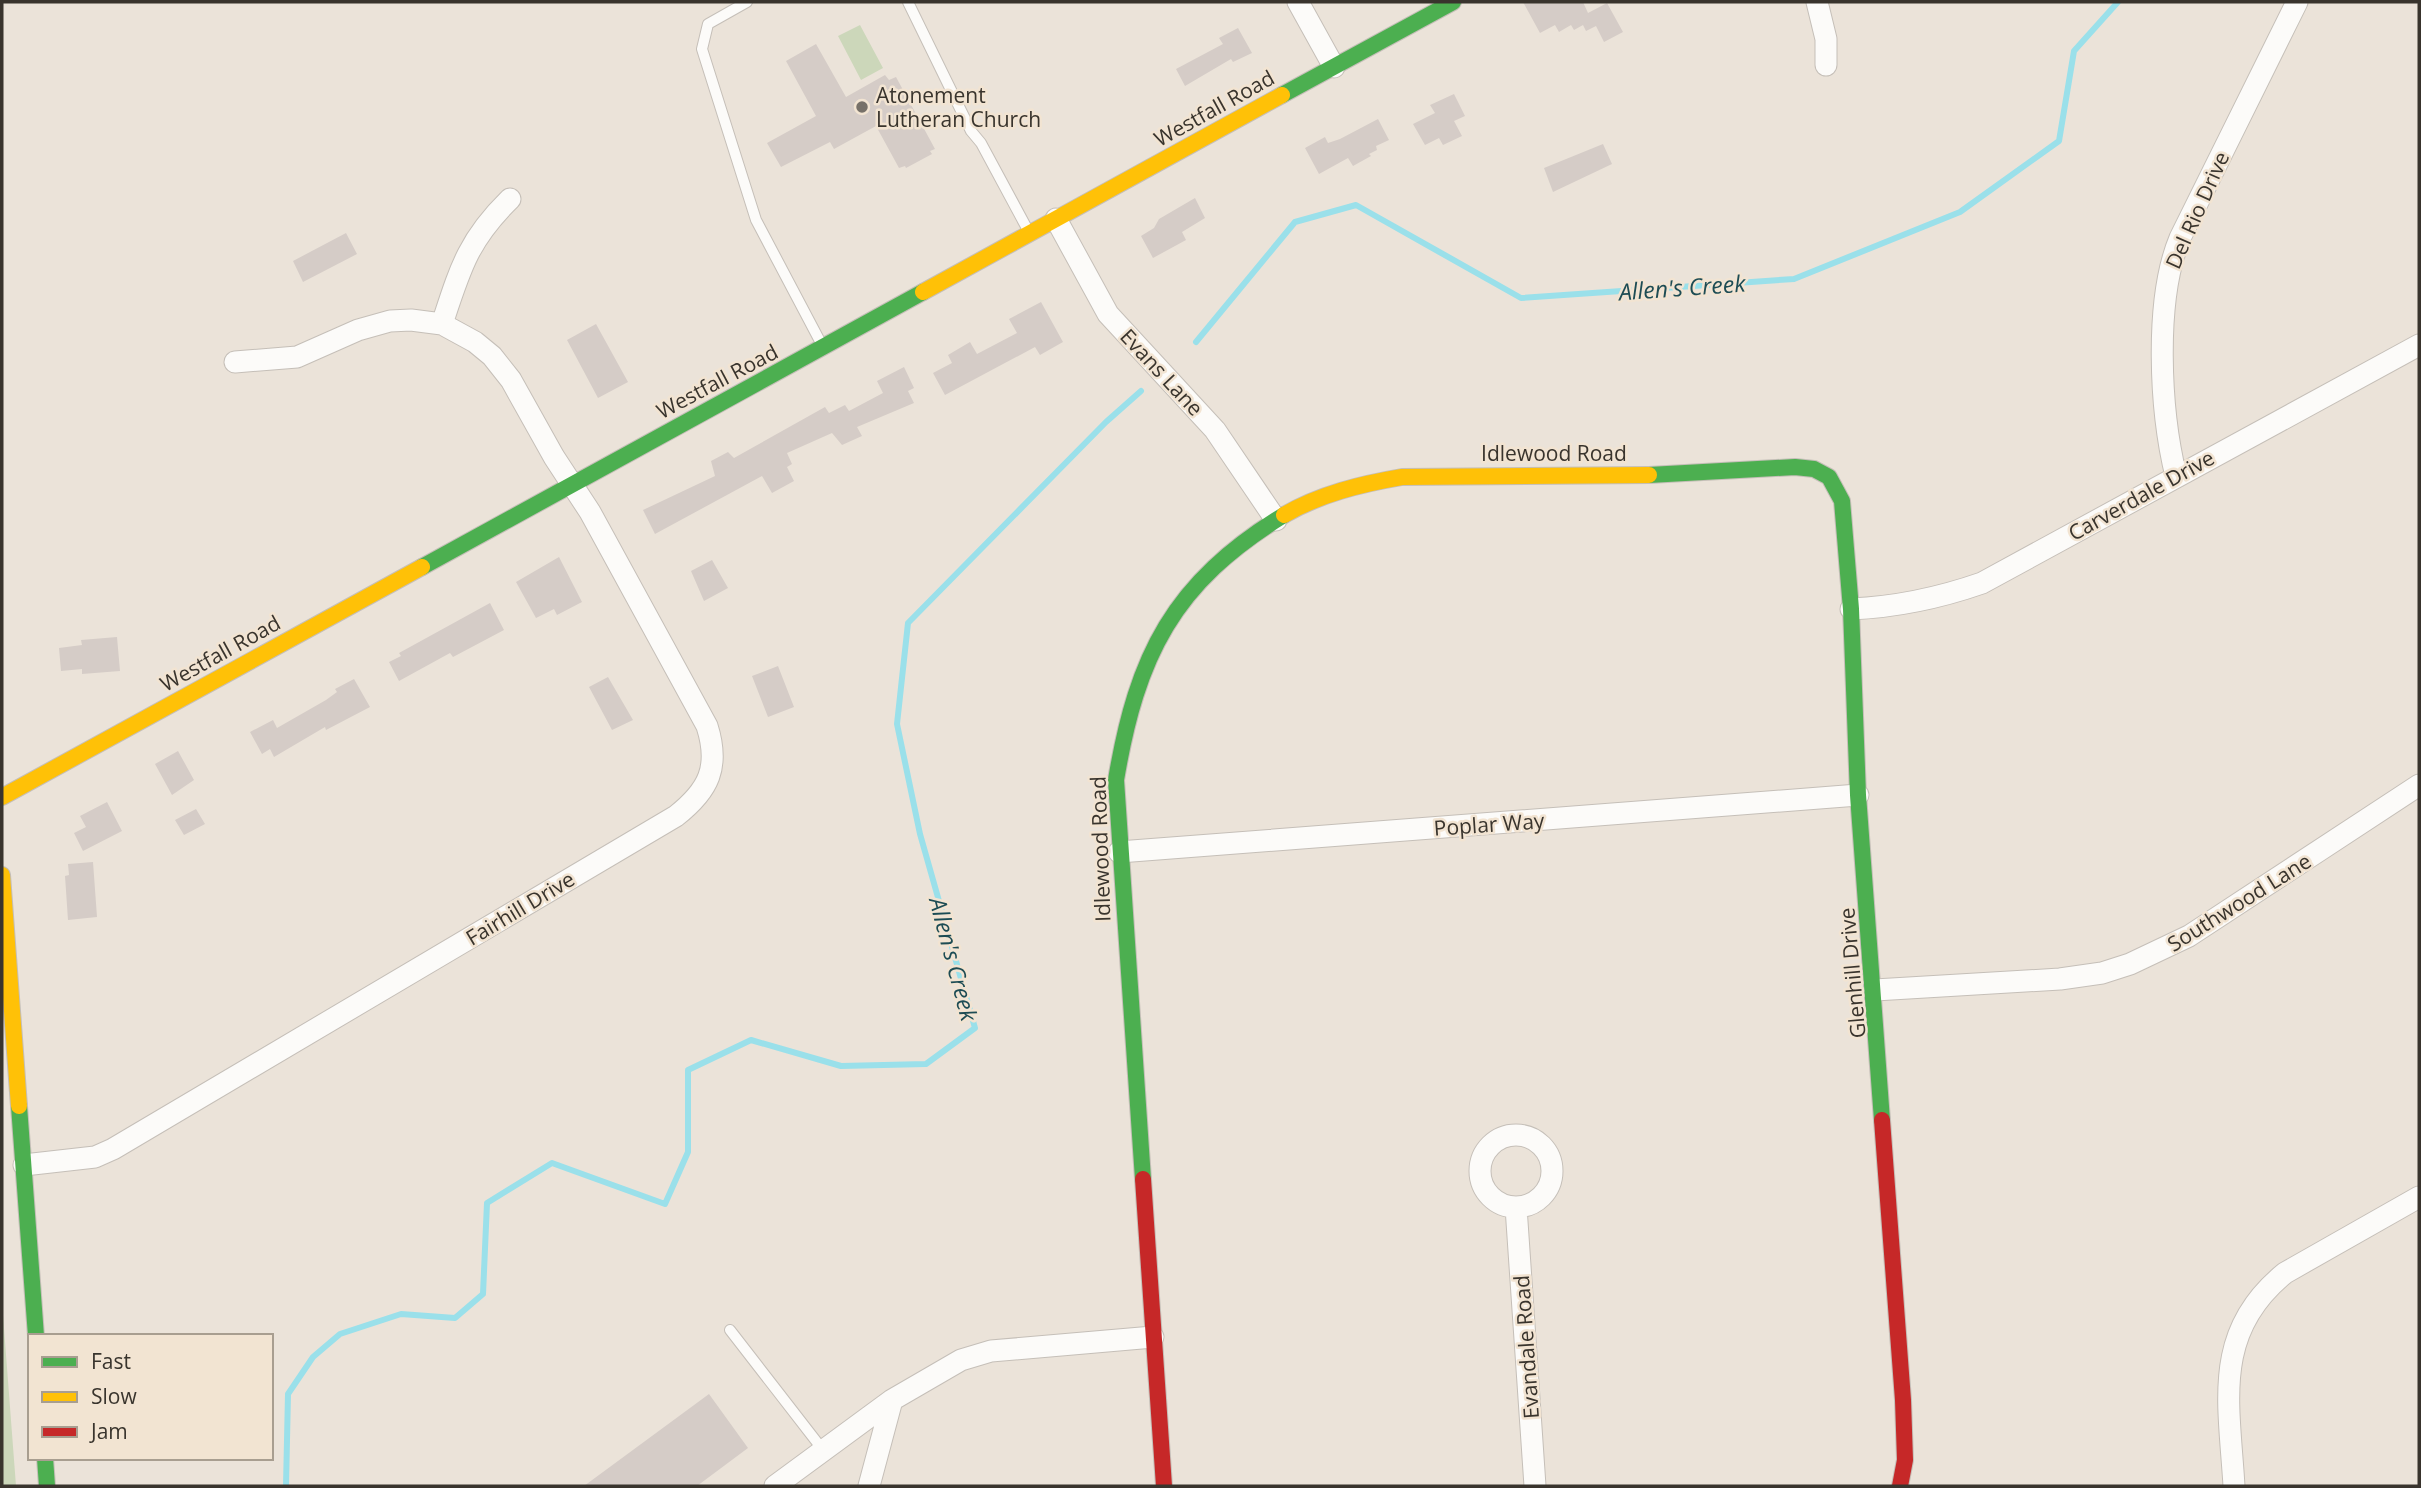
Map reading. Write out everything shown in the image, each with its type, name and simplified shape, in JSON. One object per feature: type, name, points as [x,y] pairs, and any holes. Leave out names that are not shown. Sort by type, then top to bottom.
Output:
[{"type":"street","points":[[1298,2],[1334,67]]},
{"type":"street","name":"Westfall Road","points":[[2,797],[1453,2]]},
{"type":"street","points":[[1817,2],[1826,39],[1826,65]]},
{"type":"street","name":"Del Rio Drive","points":[[2176,476],[2168,442],[2164,343],[2168,271],[2180,238],[2297,2]]},
{"type":"street","points":[[235,362],[297,357],[358,330],[390,321],[411,320],[442,324],[464,257],[477,236],[510,199]]},
{"type":"street","name":"Evans Lane","points":[[1056,219],[1108,314],[1215,430],[1276,520]]},
{"type":"street","name":"Fairhill Drive","points":[[24,1165],[95,1157],[113,1149],[676,816],[704,787],[714,759],[707,726],[572,484],[502,368],[475,342],[442,324]]},
{"type":"street","name":"Carverdale Drive","points":[[1851,609],[1906,604],[1942,597],[1982,583],[2419,345]]},
{"type":"street","name":"Idlewood Road","points":[[1164,1486],[1116,780],[1126,720],[1149,655],[1184,600],[1218,563],[1276,520],[1335,493],[1399,477],[1470,474],[1563,478],[1795,467],[1814,469]]},
{"type":"street","name":"Glenhill Drive","points":[[1814,469],[1834,483],[1842,501],[1851,609],[1858,796],[1875,989],[1903,1400],[1905,1451],[1900,1486]]},
{"type":"street","name":"Southwood Lane","points":[[1875,989],[2060,979],[2130,964],[2189,936],[2419,785]]},
{"type":"street","name":"Poplar Way","points":[[1119,852],[1858,796]]},
{"type":"street","points":[[2,875],[6,996],[24,1165],[37,1334]]},
{"type":"street","points":[[2234,1486],[2228,1392],[2230,1364],[2233,1344],[2249,1309],[2266,1289],[2285,1273],[2419,1198]]},
{"type":"street","name":"Evandale Road","points":[[1516,1207],[1535,1486]]},
{"type":"street","points":[[775,1486],[892,1400],[961,1360],[991,1351],[1153,1337]]},
{"type":"street","points":[[869,1486],[892,1400]]},
{"type":"street","points":[[45,1460],[47,1486]]},
{"type":"lane","points":[[747,2],[708,24],[702,50],[756,220],[823,347]]},
{"type":"lane","points":[[908,2],[971,131],[981,143],[1030,234]]},
{"type":"lane","points":[[730,1330],[823,1450]]},
{"type":"green space","points":[[860,25],[883,68],[861,80],[838,36]]},
{"type":"green space","points":[[2,1302],[16,1486],[2,1486]]},
{"type":"building","points":[[1523,2],[1583,2],[1588,13],[1607,3],[1623,32],[1604,42],[1596,26],[1586,31],[1583,25],[1574,30],[1571,25],[1559,32],[1555,25],[1540,33]]},
{"type":"building","points":[[1238,28],[1252,53],[1233,62],[1231,59],[1185,86],[1176,69],[1223,44],[1219,38]]},
{"type":"building","name":"Atonement Lutheran Church","points":[[816,44],[846,97],[885,75],[889,80],[896,77],[935,149],[930,151],[932,154],[906,168],[899,168],[876,126],[834,149],[830,142],[781,167],[767,143],[816,116],[786,61]]},
{"type":"building","points":[[1454,94],[1465,116],[1454,121],[1462,136],[1443,145],[1439,138],[1425,145],[1413,124],[1435,113],[1430,105]]},
{"type":"building","points":[[1378,119],[1389,140],[1376,146],[1377,150],[1369,154],[1371,156],[1353,166],[1348,158],[1319,174],[1305,148],[1325,137],[1328,143],[1340,139]]},
{"type":"building","points":[[1603,144],[1612,164],[1553,192],[1544,168]]},
{"type":"building","points":[[1195,198],[1205,218],[1182,232],[1186,240],[1153,258],[1141,236],[1154,228],[1159,219]]},
{"type":"building","points":[[346,233],[357,254],[303,282],[293,261]]},
{"type":"building","points":[[1041,302],[1063,342],[1040,355],[1035,347],[945,395],[933,373],[952,363],[948,355],[970,342],[977,354],[1017,333],[1009,319]]},
{"type":"building","points":[[596,324],[628,382],[598,398],[567,340]]},
{"type":"building","points":[[904,367],[914,388],[908,391],[914,403],[857,427],[862,436],[842,445],[832,433],[787,453],[792,464],[787,467],[794,481],[772,493],[762,476],[655,534],[643,510],[715,476],[711,461],[728,452],[734,458],[825,407],[829,413],[845,405],[849,411],[883,393],[877,381]]},
{"type":"building","points":[[559,557],[582,602],[557,615],[554,609],[536,618],[516,582]]},
{"type":"building","points":[[712,560],[728,588],[704,601],[691,571]]},
{"type":"building","points":[[490,603],[504,630],[453,657],[450,653],[399,681],[389,662],[401,656],[399,653]]},
{"type":"building","points":[[117,637],[120,671],[82,674],[82,669],[61,671],[59,648],[82,645],[81,640]]},
{"type":"building","points":[[778,666],[794,707],[768,717],[752,676]]},
{"type":"building","points":[[608,677],[633,720],[612,730],[589,687]]},
{"type":"building","points":[[354,679],[370,707],[326,730],[325,727],[274,757],[270,749],[262,754],[250,732],[273,720],[277,728],[326,700],[337,692],[335,689]]},
{"type":"building","points":[[178,751],[194,780],[172,795],[155,764]]},
{"type":"building","points":[[107,802],[122,831],[83,851],[74,833],[86,827],[80,816]]},
{"type":"building","points":[[196,809],[205,824],[184,835],[175,820]]},
{"type":"building","points":[[93,862],[97,917],[68,920],[65,876],[69,875],[68,864]]},
{"type":"building","points":[[709,1394],[748,1448],[697,1486],[584,1486]]},
{"type":"waterway","name":"Allen's Creek","points":[[1196,342],[1295,222],[1356,205],[1521,298],[1794,279],[1960,212],[2059,141],[2074,51],[2118,2]]},
{"type":"waterway","name":"Allen's Creek","points":[[286,1486],[288,1394],[313,1357],[340,1334],[401,1314],[455,1318],[483,1294],[487,1203],[552,1163],[665,1204],[688,1152],[688,1070],[751,1040],[841,1066],[926,1064],[975,1028],[920,834],[897,724],[908,623],[1106,422],[1141,391]]},
{"type":"traffic: fast","points":[[1282,95],[1453,2]]},
{"type":"traffic: fast","points":[[422,567],[923,292]]},
{"type":"traffic: fast","points":[[1649,475],[1795,467],[1814,469],[1829,477],[1842,501],[1851,609],[1858,795],[1882,1120]]},
{"type":"traffic: fast","points":[[1143,1179],[1116,780],[1125,736],[1135,695],[1166,626],[1188,596],[1214,568],[1246,541],[1284,515]]},
{"type":"traffic: fast","points":[[19,1106],[36,1334]]},
{"type":"traffic: fast","points":[[45,1460],[47,1486]]},
{"type":"traffic: slow","points":[[923,292],[1282,95]]},
{"type":"traffic: slow","points":[[1284,515],[1341,491],[1402,477],[1649,475]]},
{"type":"traffic: slow","points":[[2,797],[422,567]]},
{"type":"traffic: slow","points":[[2,875],[19,1106]]},
{"type":"traffic: jam","points":[[1882,1120],[1903,1400],[1905,1460],[1900,1486]]},
{"type":"traffic: jam","points":[[1143,1179],[1164,1486]]},
{"type":"place","name":"Atonement Lutheran Church","points":[[862,107]]}]
